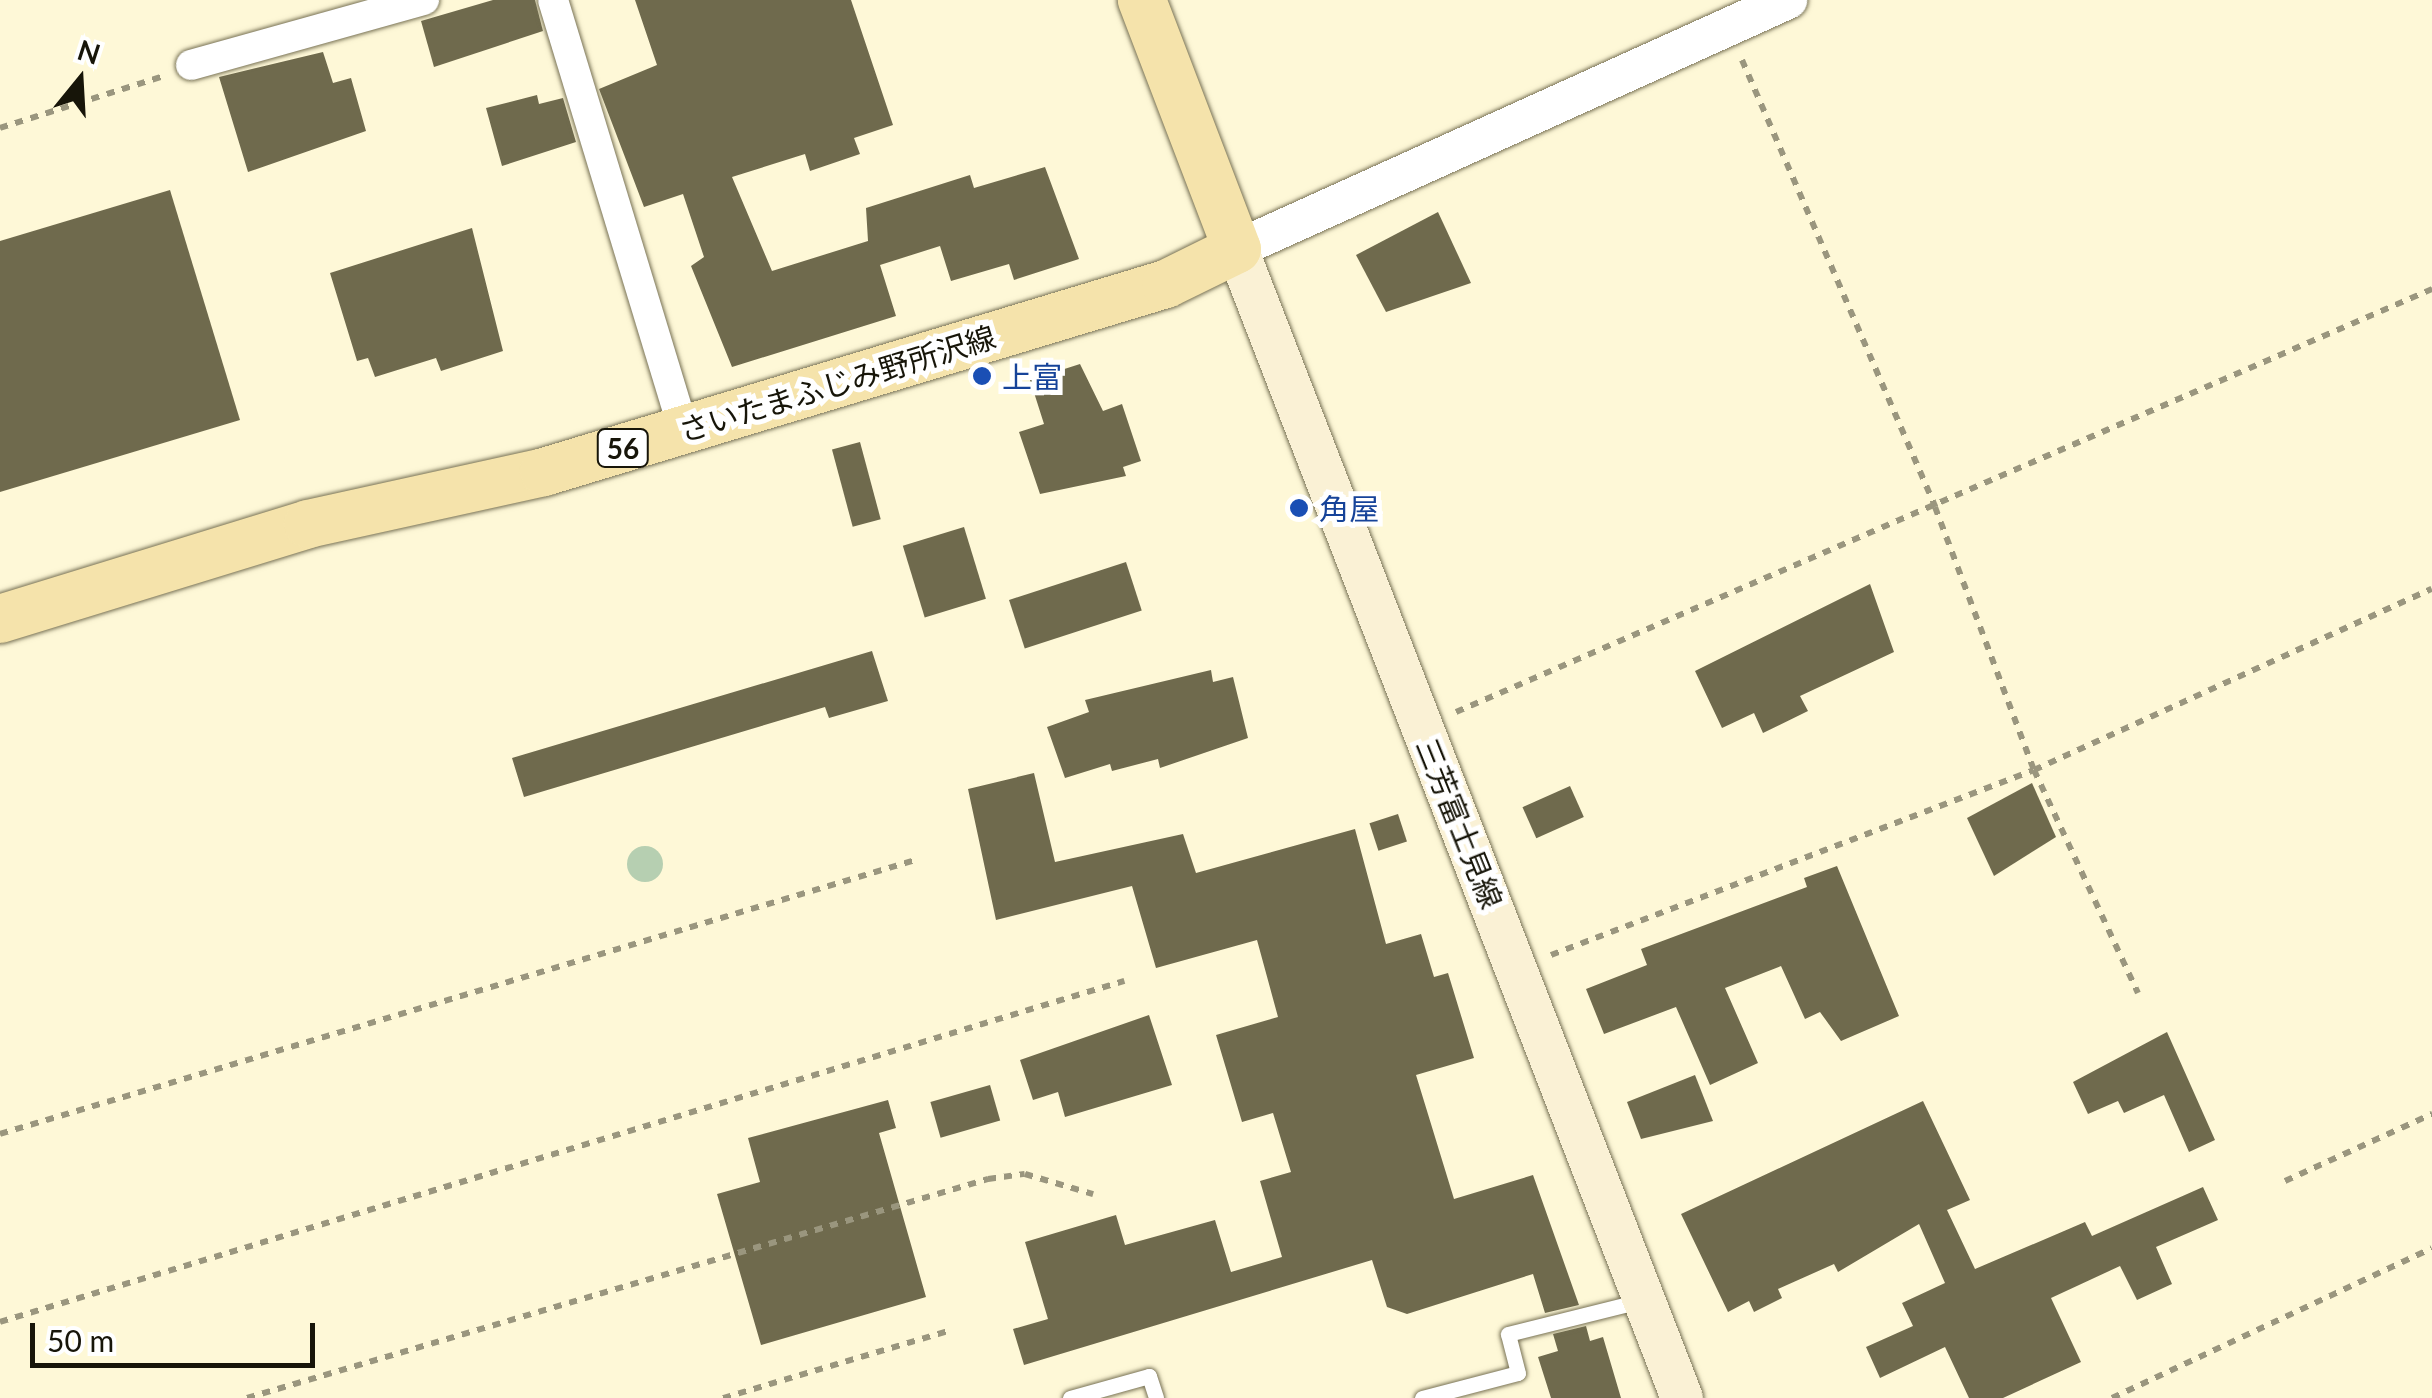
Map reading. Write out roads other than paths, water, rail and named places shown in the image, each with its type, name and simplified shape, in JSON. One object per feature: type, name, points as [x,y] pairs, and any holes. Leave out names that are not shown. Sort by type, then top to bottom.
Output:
[{"type":"main road","points":[[1142,0],[1237,249]]},
{"type":"main road","name":"さいたまふじみ野所沢線","points":[[0,618],[308,524],[544,472],[1166,284],[1237,249]]},
{"type":"main road","name":"三芳富士見線","points":[[1237,249],[1682,1398]]},
{"type":"street","points":[[192,65],[424,0]]},
{"type":"street","points":[[553,0],[683,429]]},
{"type":"street","points":[[1237,249],[1788,0]]},
{"type":"lane","points":[[1422,1398],[1518,1373],[1508,1334],[1645,1300]]},
{"type":"lane","points":[[1070,1398],[1150,1376],[1156,1398]]},
{"type":"place","name":"上富","points":[[982,376]]},
{"type":"place","name":"角屋","points":[[1299,508]]}]
